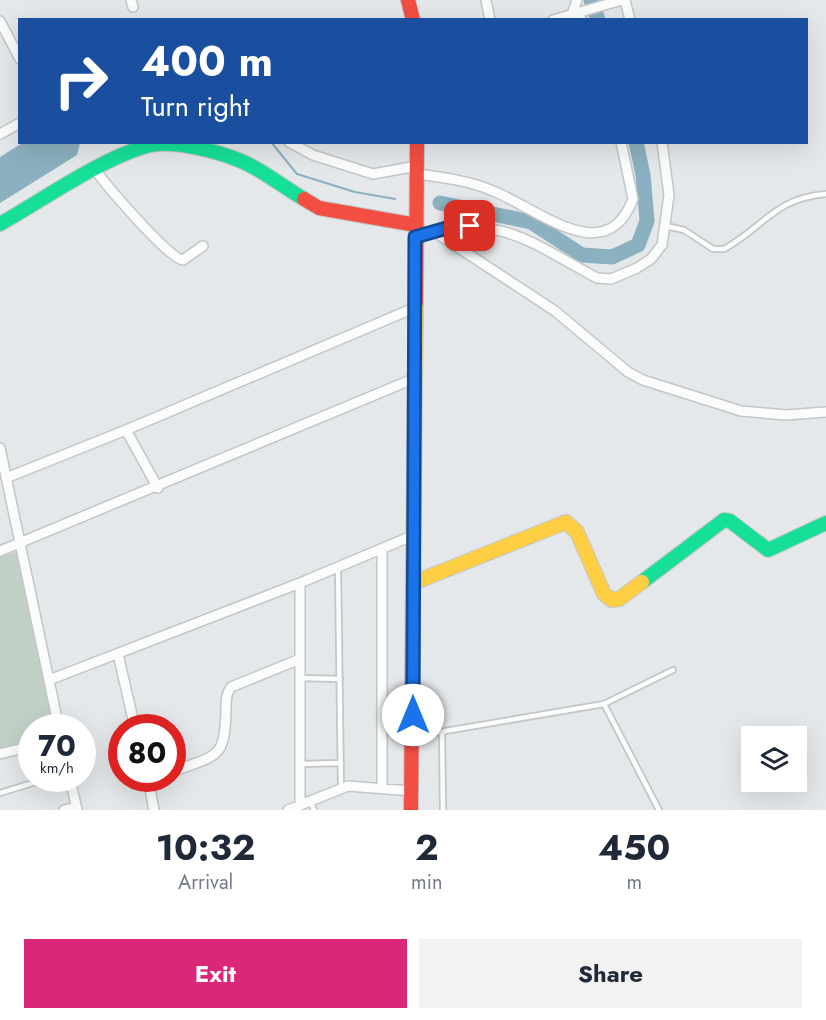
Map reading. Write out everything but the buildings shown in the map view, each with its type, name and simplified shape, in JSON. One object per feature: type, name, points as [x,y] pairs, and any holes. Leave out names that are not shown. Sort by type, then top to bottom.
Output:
[{"type":"main road","points":[[408,0],[412,18]]},
{"type":"main road","points":[[0,224],[109,162],[147,146],[162,144],[187,146],[243,162],[314,206],[415,228]]},
{"type":"main road","points":[[411,810],[413,379],[417,144]]},
{"type":"main road","points":[[413,583],[566,522],[577,532],[604,594],[612,600],[619,599],[634,590],[724,520],[730,521],[768,550],[826,523]]},
{"type":"street","points":[[486,0],[490,18]]},
{"type":"street","points":[[577,0],[576,16],[624,0],[629,18]]},
{"type":"street","points":[[0,21],[18,55]]},
{"type":"street","points":[[0,134],[18,124]]},
{"type":"street","points":[[293,144],[313,155],[373,174],[417,172],[493,190],[566,227],[596,233],[620,222],[633,199],[621,144]]},
{"type":"street","points":[[415,228],[433,231],[470,226],[504,230],[597,278],[607,280],[651,259],[662,245],[666,226],[669,177],[662,144]]},
{"type":"street","points":[[96,171],[139,224],[158,238],[176,259],[183,260],[203,246]]},
{"type":"street","points":[[433,231],[555,311],[628,372],[643,380],[741,411],[786,415],[826,412]]},
{"type":"street","points":[[6,478],[126,430],[414,308]]},
{"type":"street","points":[[0,551],[20,545],[158,488],[413,379]]},
{"type":"street","points":[[126,430],[158,488]]},
{"type":"street","points":[[0,448],[56,714]]},
{"type":"street","points":[[49,680],[338,568],[412,536]]},
{"type":"street","points":[[382,550],[382,787]]},
{"type":"street","points":[[300,583],[300,805]]},
{"type":"street","points":[[118,654],[132,714]]},
{"type":"street","points":[[186,766],[214,755],[223,745],[226,698],[231,687],[300,659]]},
{"type":"street","points":[[0,754],[18,750]]},
{"type":"street","points":[[288,810],[300,805],[312,806],[341,788],[382,787],[412,791]]},
{"type":"street","points":[[64,810],[76,809],[73,792]]},
{"type":"street","points":[[152,792],[154,810]]},
{"type":"lane","points":[[666,226],[684,230],[713,249],[724,249],[777,209],[805,197],[826,194]]},
{"type":"lane","points":[[338,568],[341,788]]},
{"type":"lane","points":[[413,737],[604,704],[673,670]]},
{"type":"lane","points":[[300,678],[340,679]]},
{"type":"lane","points":[[604,704],[659,810]]},
{"type":"lane","points":[[442,732],[443,810]]},
{"type":"lane","points":[[299,764],[341,763]]},
{"type":"lane","points":[[0,793],[18,787]]},
{"type":"green space","points":[[18,551],[56,714],[18,714],[18,749],[0,754],[0,557]]},
{"type":"water","points":[[21,144],[80,144],[77,155],[0,203],[0,157]]},
{"type":"waterway","points":[[591,0],[597,18]]},
{"type":"waterway","points":[[273,144],[297,174],[355,192],[395,199]]},
{"type":"waterway","points":[[440,203],[531,222],[582,255],[612,257],[638,245],[647,221],[643,175],[636,144]]},
{"type":"traffic: fast","points":[[0,224],[110,161],[128,152],[156,144],[194,147],[231,157],[257,169],[304,199]]},
{"type":"traffic: fast","points":[[642,582],[724,520],[730,521],[768,550],[826,523]]},
{"type":"traffic: slow","points":[[413,561],[416,303]]},
{"type":"traffic: slow","points":[[413,583],[566,522],[577,532],[604,594],[612,600],[619,599],[642,582]]},
{"type":"traffic: jam","points":[[408,0],[412,18]]},
{"type":"traffic: jam","points":[[416,303],[417,144]]},
{"type":"traffic: jam","points":[[304,199],[319,208],[416,225]]},
{"type":"traffic: jam","points":[[411,810],[413,561]]},
{"type":"route","points":[[413,715],[415,237],[454,226],[470,226]]}]
